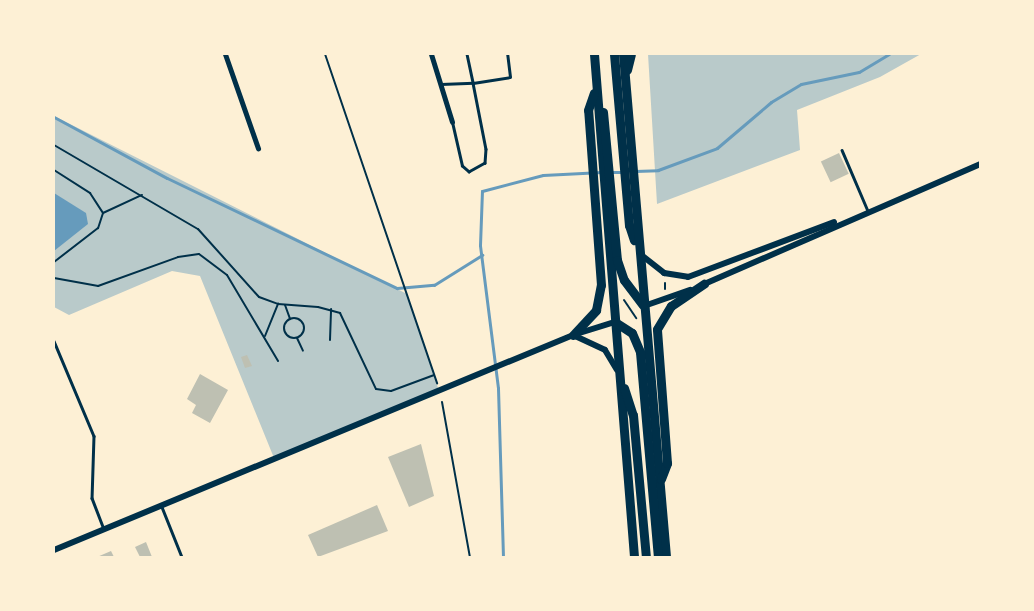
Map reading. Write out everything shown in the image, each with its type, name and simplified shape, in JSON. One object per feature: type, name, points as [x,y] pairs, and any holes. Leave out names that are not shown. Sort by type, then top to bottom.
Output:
[{"type":"highway","points":[[588,54],[596,88],[588,110],[590,143],[604,208],[620,270],[644,306]]},
{"type":"highway","points":[[594,54],[602,137],[604,208],[620,376],[634,557]]},
{"type":"highway","points":[[614,54],[631,206],[639,252],[667,557]]},
{"type":"highway","points":[[623,54],[624,135]]},
{"type":"highway","points":[[624,80],[631,54]]},
{"type":"highway","points":[[573,335],[589,321],[600,297],[604,208]]},
{"type":"highway","points":[[660,481],[667,463],[657,329],[671,306],[704,284]]},
{"type":"highway","points":[[615,322],[632,333],[640,352],[658,557]]},
{"type":"highway","points":[[620,376],[633,415],[646,557]]},
{"type":"street","points":[[225,54],[258,148]]},
{"type":"street","points":[[431,54],[452,122]]},
{"type":"street","points":[[644,306],[704,284],[868,211],[980,164]]},
{"type":"street","points":[[639,252],[664,273],[688,277],[818,226],[848,220]]},
{"type":"street","points":[[54,550],[573,335],[615,322]]},
{"type":"street","points":[[573,335],[605,350],[620,376]]},
{"type":"lane","points":[[452,122],[462,166],[469,172],[485,163],[486,149],[467,54]]},
{"type":"lane","points":[[441,84],[473,83],[510,77],[507,54]]},
{"type":"lane","points":[[842,150],[868,211]]},
{"type":"lane","points":[[54,341],[94,436],[92,498],[104,529]]},
{"type":"lane","points":[[161,505],[182,557]]},
{"type":"path","points":[[326,54],[437,384]]},
{"type":"path","points":[[54,145],[144,195],[205,234],[254,293],[278,304],[331,309],[342,317],[376,389],[391,391],[434,375]]},
{"type":"path","points":[[54,170],[90,192],[103,213]]},
{"type":"path","points":[[54,262],[98,228],[103,213],[144,195]]},
{"type":"path","points":[[54,278],[98,286],[178,257],[199,254],[227,275],[278,361]]},
{"type":"path","points":[[665,283],[665,289]]},
{"type":"path","points":[[622,299],[639,319]]},
{"type":"path","points":[[264,337],[267,323],[278,304]]},
{"type":"path","points":[[285,305],[290,320],[286,334],[297,338]]},
{"type":"path","points":[[330,340],[331,309]]},
{"type":"path","points":[[290,320],[302,324],[297,338],[303,351]]},
{"type":"path","points":[[442,402],[470,557]]},
{"type":"shaded area","points":[[648,54],[921,54],[880,77],[797,110],[800,150],[657,204]]},
{"type":"shaded area","points":[[54,116],[407,294],[439,391],[274,458],[200,276],[172,271],[69,315],[54,307]]},
{"type":"water","points":[[54,193],[86,213],[88,224],[54,251]]},
{"type":"building","points":[[839,153],[849,174],[831,182],[821,161]]},
{"type":"building","points":[[247,355],[252,366],[245,368],[241,357]]},
{"type":"building","points":[[200,374],[228,390],[210,423],[192,413],[196,405],[187,399]]},
{"type":"building","points":[[421,444],[434,496],[409,507],[388,457]]},
{"type":"building","points":[[377,505],[388,531],[318,557],[308,535]]},
{"type":"building","points":[[146,542],[152,557],[140,557],[135,547]]},
{"type":"building","points":[[111,551],[114,557],[97,557]]},
{"type":"waterway","points":[[635,171],[658,170],[717,148],[771,102],[801,84],[859,72],[889,54]]},
{"type":"waterway","points":[[54,117],[167,178],[397,288],[434,285],[482,255]]},
{"type":"waterway","points":[[503,557],[498,388],[480,245],[482,191],[543,175],[602,172]]},
{"type":"waterway","points":[[610,172],[624,172]]}]
